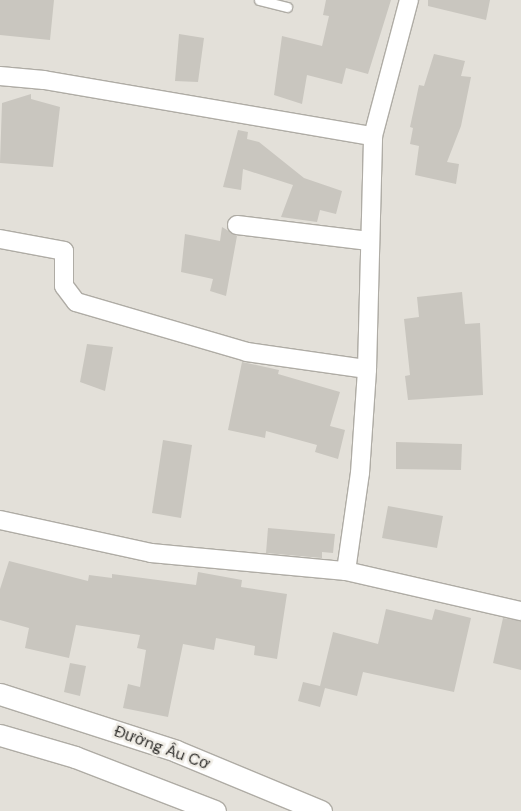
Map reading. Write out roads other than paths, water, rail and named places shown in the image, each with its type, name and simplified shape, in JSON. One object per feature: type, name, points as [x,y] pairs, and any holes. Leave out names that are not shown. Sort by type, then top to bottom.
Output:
[{"type":"street","points":[[346,571],[360,473],[367,369],[372,136],[409,0]]},
{"type":"street","points":[[0,76],[44,80],[372,136]]},
{"type":"street","points":[[237,225],[369,241]]},
{"type":"street","points":[[0,239],[64,251],[64,286],[76,302],[247,352],[367,369]]},
{"type":"street","points":[[0,520],[151,553],[346,571],[521,611]]},
{"type":"street","name":"Đường Âu Cơ","points":[[0,694],[176,751],[320,811]]},
{"type":"street","points":[[0,735],[75,757],[215,811]]},
{"type":"lane","points":[[259,0],[288,7]]}]
